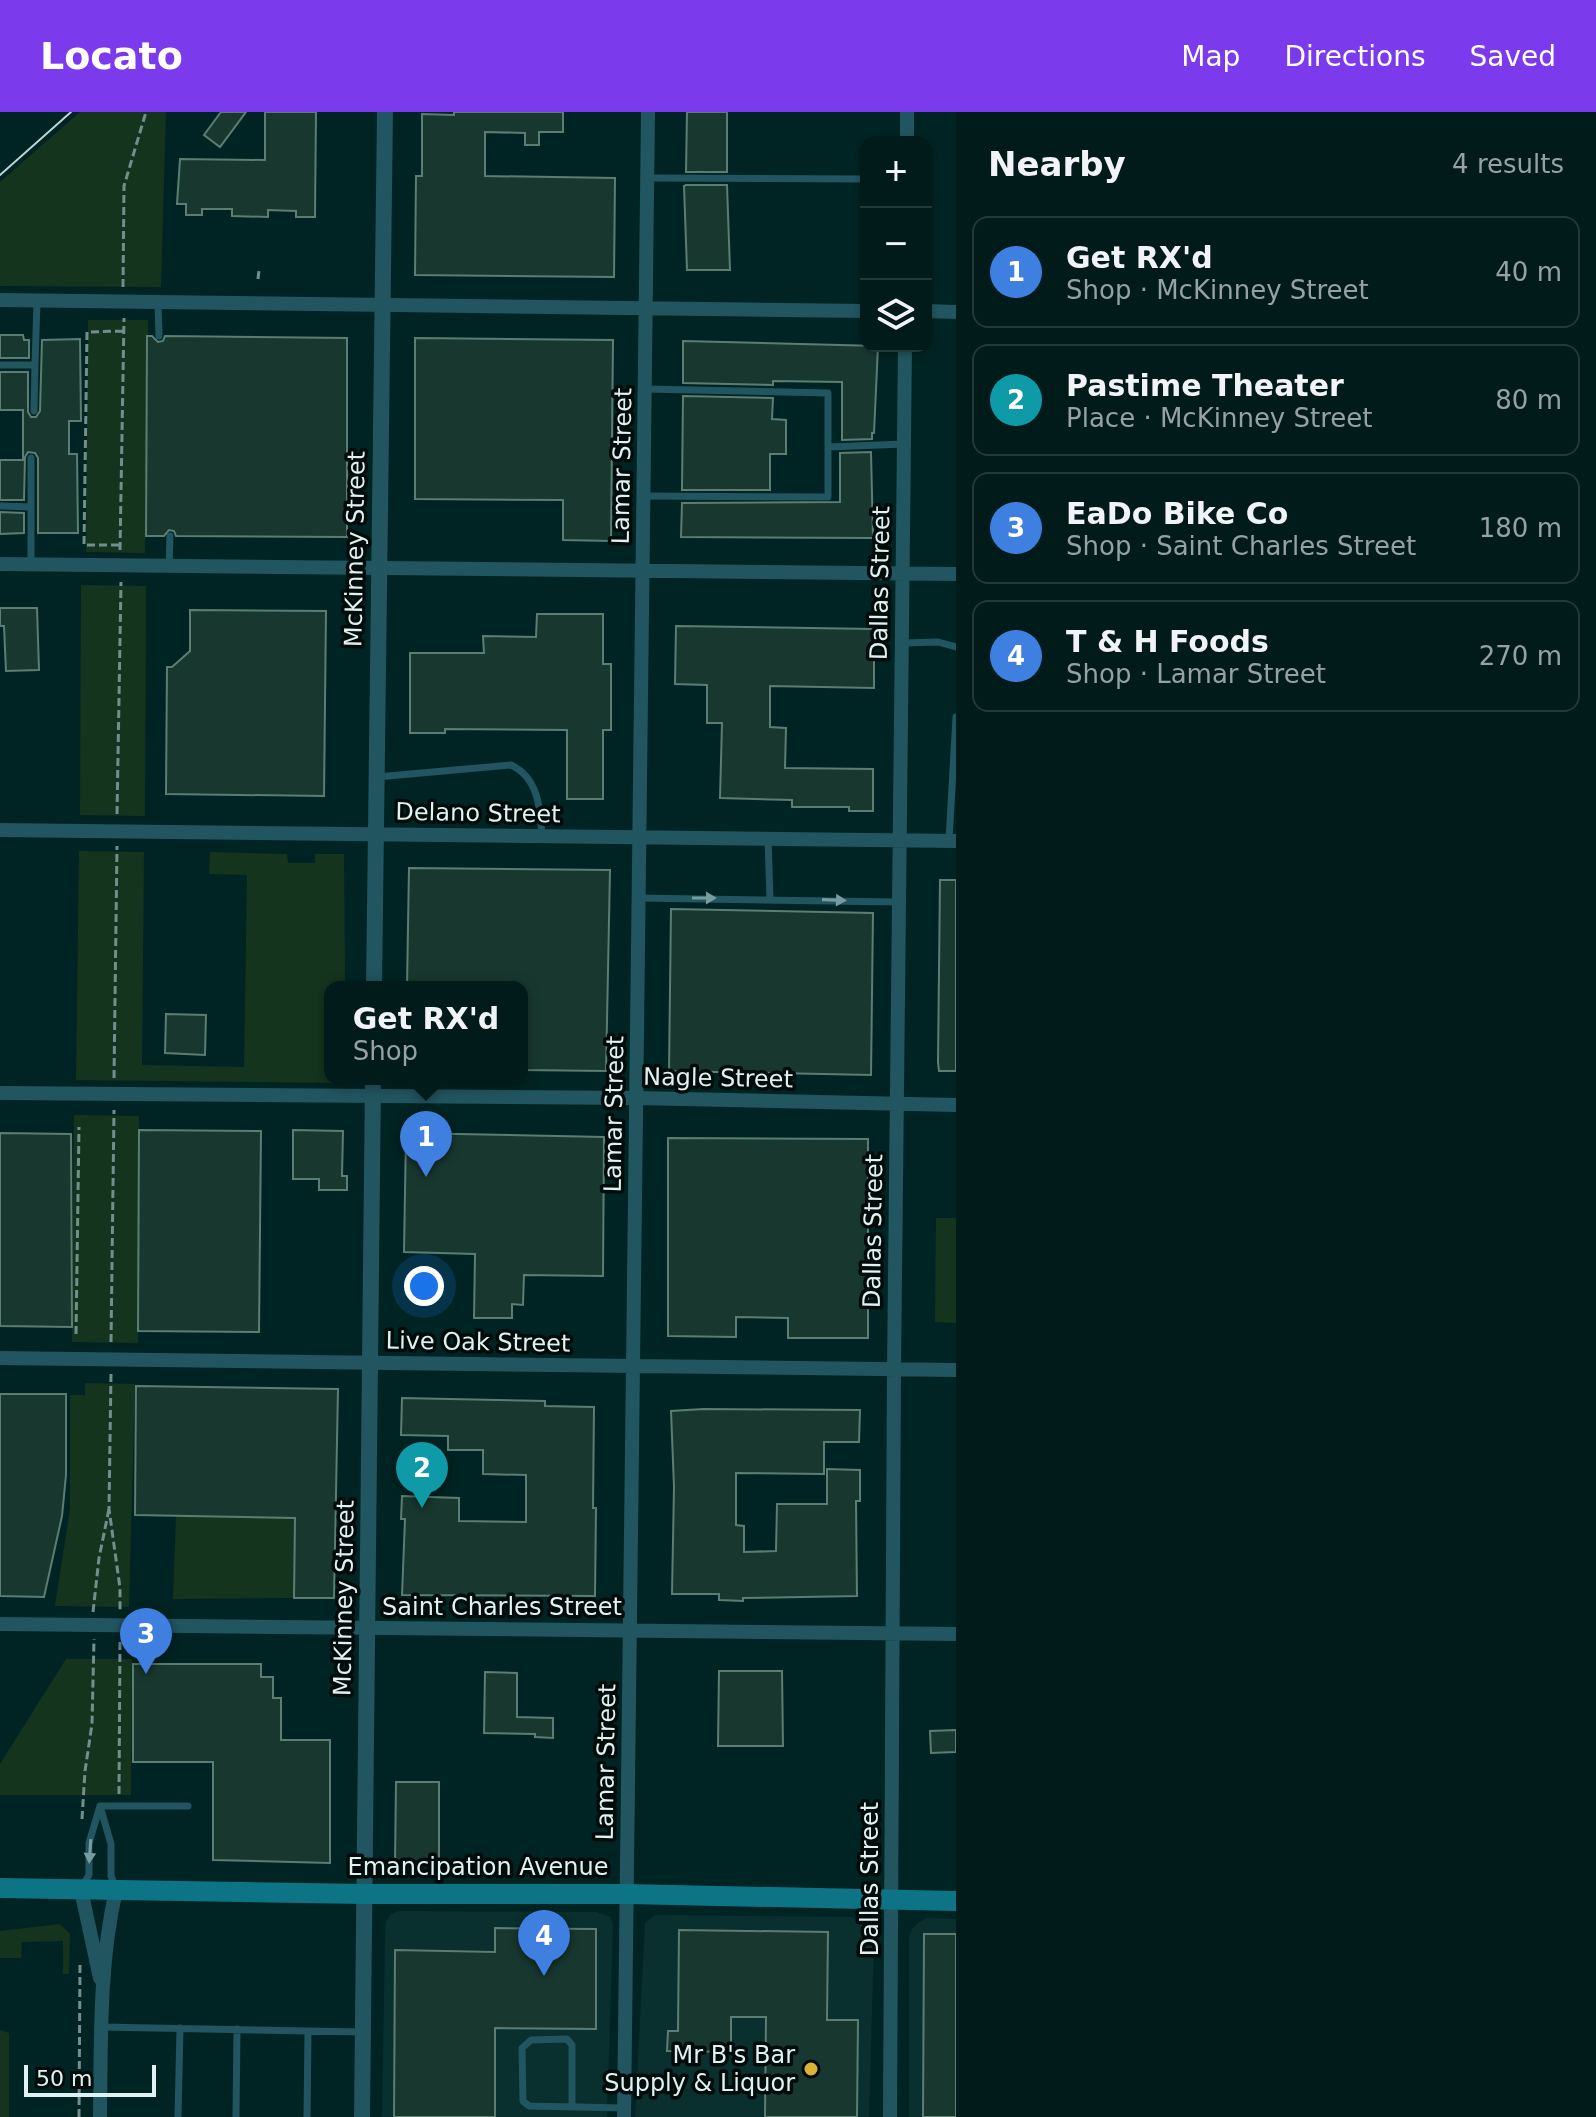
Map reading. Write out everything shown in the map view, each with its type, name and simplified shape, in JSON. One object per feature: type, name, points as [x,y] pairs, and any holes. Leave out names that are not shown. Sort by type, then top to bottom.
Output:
[{"type":"main road","name":"Emancipation Avenue","points":[[0,1888],[364,1894],[627,1894],[956,1901]]},
{"type":"street","name":"McKinney Street","points":[[374,981],[385,112]]},
{"type":"street","name":"Lamar Street","points":[[624,2112],[648,112]]},
{"type":"street","points":[[907,112],[907,136]]},
{"type":"street","points":[[0,300],[860,311]]},
{"type":"street","points":[[932,311],[956,312]]},
{"type":"street","name":"Dallas Street","points":[[890,2117],[905,352]]},
{"type":"street","points":[[0,564],[956,574]]},
{"type":"street","name":"Delano Street","points":[[0,830],[952,840]]},
{"type":"street","name":"McKinney Street","points":[[362,2117],[373,1085]]},
{"type":"street","name":"Nagle Street","points":[[0,1093],[636,1098],[956,1105]]},
{"type":"street","name":"Live Oak Street","points":[[0,1358],[956,1370]]},
{"type":"street","name":"Saint Charles Street","points":[[0,1624],[956,1634]]},
{"type":"street","points":[[81,1890],[102,1986]]},
{"type":"street","points":[[100,2117],[102,1986],[109,1919],[116,1890]]},
{"type":"lane","points":[[647,178],[860,179]]},
{"type":"lane","points":[[34,411],[37,301]]},
{"type":"lane","points":[[158,302],[159,336]]},
{"type":"lane","points":[[0,365],[35,365]]},
{"type":"lane","points":[[643,496],[828,497],[828,393],[645,389]]},
{"type":"lane","points":[[828,447],[904,444]]},
{"type":"lane","points":[[31,458],[31,564]]},
{"type":"lane","points":[[0,506],[31,507]]},
{"type":"lane","points":[[169,566],[170,536]]},
{"type":"lane","points":[[902,643],[938,642],[956,647]]},
{"type":"lane","points":[[952,840],[956,717]]},
{"type":"lane","points":[[377,777],[511,765],[520,769],[536,791],[542,836]]},
{"type":"lane","points":[[768,839],[770,899]]},
{"type":"lane","points":[[638,898],[898,902]]},
{"type":"lane","points":[[100,1806],[188,1806]]},
{"type":"lane","points":[[81,1890],[89,1875],[89,1843],[100,1806]]},
{"type":"lane","points":[[100,1806],[111,1844],[111,1876],[116,1890]]},
{"type":"lane","points":[[101,2027],[363,2032]]},
{"type":"lane","points":[[178,2117],[180,2028]]},
{"type":"lane","points":[[236,2117],[237,2029]]},
{"type":"lane","points":[[307,2117],[308,2031]]},
{"type":"lane","points":[[572,2107],[572,2045],[567,2039],[531,2040],[522,2048],[523,2101],[529,2106],[624,2112]]},
{"type":"path","points":[[123,286],[124,186],[146,112]]},
{"type":"path","points":[[258,279],[259,270]]},
{"type":"path","points":[[124,324],[124,331],[120,546],[84,545],[87,332],[124,331]]},
{"type":"path","points":[[117,814],[121,586]]},
{"type":"path","points":[[114,1077],[117,853]]},
{"type":"path","points":[[111,1337],[114,1120]]},
{"type":"path","points":[[76,1334],[79,1127]]},
{"type":"path","points":[[111,1387],[109,1509],[119,1605]]},
{"type":"path","points":[[93,1606],[109,1509]]},
{"type":"path","points":[[119,1806],[121,1651]]},
{"type":"path","points":[[82,1821],[92,1724],[94,1655]]},
{"type":"path","points":[[79,2117],[80,1959]]},
{"type":"shaded area","points":[[398,1911],[597,1912],[611,1917],[607,2117],[382,2117],[385,1933],[390,1915]]},
{"type":"shaded area","points":[[655,1915],[850,1917],[862,1919],[871,1926],[874,1939],[869,2117],[635,2117],[645,1923]]},
{"type":"shaded area","points":[[927,1918],[956,1919],[956,2117],[909,2117],[909,1938],[912,1929]]},
{"type":"green space","points":[[80,112],[166,112],[161,287],[0,286],[0,182]]},
{"type":"green space","points":[[88,320],[148,320],[145,553],[86,552]]},
{"type":"green space","points":[[81,585],[146,586],[145,816],[80,815]]},
{"type":"green space","points":[[79,851],[144,852],[142,1065],[244,1067],[247,875],[209,874],[210,852],[287,854],[288,863],[315,863],[315,854],[344,854],[345,981],[324,981],[324,1083],[76,1080]]},
{"type":"green space","points":[[74,1115],[139,1116],[138,1343],[72,1342]]},
{"type":"green space","points":[[936,1218],[956,1218],[956,1323],[935,1322]]},
{"type":"green space","points":[[85,1383],[135,1384],[129,1607],[55,1606],[70,1509],[70,1395],[85,1395]]},
{"type":"green space","points":[[176,1516],[295,1518],[294,1598],[173,1599]]},
{"type":"green space","points":[[66,1659],[132,1659],[131,1795],[0,1795],[0,1764]]},
{"type":"green space","points":[[60,1924],[70,1934],[69,1974],[63,1974],[63,1941],[22,1942],[21,1958],[0,1958],[0,1931]]},
{"type":"green space","points":[[0,2030],[9,2033],[9,2117],[0,2117]]},
{"type":"building","points":[[221,112],[246,112],[220,147],[204,135]]},
{"type":"building","points":[[265,112],[316,112],[315,217],[296,217],[296,211],[268,210],[268,217],[232,216],[232,209],[202,209],[202,215],[186,215],[186,204],[177,204],[180,159],[265,160]]},
{"type":"building","points":[[454,112],[563,112],[563,132],[539,132],[539,145],[525,145],[525,133],[485,132],[485,176],[615,178],[614,277],[415,275],[416,176],[422,176],[422,114],[454,115]]},
{"type":"building","points":[[687,112],[727,112],[727,172],[686,172]]},
{"type":"building","points":[[686,185],[727,185],[730,270],[687,270]]},
{"type":"building","points":[[0,335],[23,335],[24,340],[29,340],[29,358],[0,358]]},
{"type":"building","points":[[147,336],[158,342],[163,341],[165,336],[347,338],[347,537],[176,536],[174,531],[169,530],[164,536],[146,536]]},
{"type":"building","points":[[415,338],[613,340],[611,541],[563,540],[563,500],[415,499]]},
{"type":"building","points":[[80,339],[81,421],[69,421],[69,454],[77,454],[78,533],[38,533],[38,458],[35,453],[28,452],[25,457],[24,500],[0,500],[0,460],[23,460],[23,410],[0,410],[0,372],[28,372],[28,412],[31,417],[36,417],[40,411],[42,340]]},
{"type":"building","points":[[683,341],[860,346],[860,352],[878,352],[874,433],[872,439],[842,440],[842,382],[773,381],[773,385],[683,383]]},
{"type":"building","points":[[683,396],[773,398],[772,419],[786,420],[786,454],[770,454],[770,490],[682,490]]},
{"type":"building","points":[[871,452],[873,538],[681,537],[682,503],[840,502],[840,453]]},
{"type":"building","points":[[0,512],[24,513],[24,533],[0,534]]},
{"type":"building","points":[[0,608],[37,608],[39,670],[6,671]]},
{"type":"building","points":[[190,610],[326,611],[324,796],[166,794],[167,667],[172,667],[190,651]]},
{"type":"building","points":[[537,614],[603,614],[603,664],[611,664],[611,730],[603,730],[603,799],[567,799],[567,730],[445,729],[445,733],[410,733],[410,653],[484,653],[483,636],[536,637]]},
{"type":"building","points":[[676,626],[874,629],[874,688],[770,686],[770,727],[786,728],[785,768],[873,769],[873,811],[849,811],[849,807],[792,807],[792,800],[720,798],[722,723],[707,723],[707,685],[675,684]]},
{"type":"building","points":[[409,868],[610,870],[606,1071],[528,1070],[528,981],[407,981]]},
{"type":"building","points":[[940,880],[956,880],[956,1071],[939,1071],[938,1062]]},
{"type":"building","points":[[671,909],[873,913],[871,1075],[669,1071]]},
{"type":"building","points":[[166,1014],[206,1015],[205,1055],[165,1053]]},
{"type":"building","points":[[139,1130],[261,1131],[259,1332],[138,1331]]},
{"type":"building","points":[[293,1130],[343,1131],[342,1176],[347,1176],[347,1190],[319,1190],[319,1179],[293,1179]]},
{"type":"building","points":[[0,1133],[71,1134],[72,1327],[0,1326]]},
{"type":"building","points":[[406,1133],[604,1137],[603,1276],[524,1275],[523,1305],[512,1304],[512,1318],[474,1318],[475,1254],[404,1252]]},
{"type":"building","points":[[668,1138],[868,1139],[868,1338],[788,1338],[788,1318],[736,1317],[736,1337],[668,1336]]},
{"type":"building","points":[[136,1386],[338,1389],[334,1598],[294,1598],[295,1518],[135,1515]]},
{"type":"building","points":[[0,1394],[66,1394],[66,1475],[62,1516],[44,1597],[0,1596]]},
{"type":"building","points":[[402,1398],[545,1401],[545,1406],[594,1407],[595,1596],[402,1595],[405,1519],[401,1519],[402,1496],[459,1498],[459,1521],[526,1522],[526,1475],[483,1474],[483,1450],[448,1450],[448,1436],[401,1435]]},
{"type":"building","points":[[860,1410],[859,1442],[824,1442],[824,1474],[736,1473],[736,1525],[744,1526],[744,1552],[776,1551],[777,1504],[827,1504],[827,1469],[860,1470],[860,1501],[856,1501],[857,1596],[743,1598],[743,1601],[719,1600],[719,1594],[672,1594],[674,1487],[671,1411]]},
{"type":"building","points":[[133,1664],[261,1664],[261,1677],[273,1677],[273,1698],[281,1698],[281,1740],[330,1740],[330,1863],[213,1860],[213,1762],[133,1762]]},
{"type":"building","points":[[719,1671],[782,1671],[783,1746],[718,1746]]},
{"type":"building","points":[[485,1672],[517,1673],[517,1717],[553,1718],[553,1738],[535,1737],[535,1734],[484,1733]]},
{"type":"building","points":[[956,1730],[956,1752],[931,1753],[930,1731]]},
{"type":"building","points":[[396,1782],[439,1782],[439,1865],[395,1864]]},
{"type":"building","points":[[495,1928],[596,1929],[596,2029],[495,2028],[495,2117],[394,2117],[395,1950],[495,1952]]},
{"type":"building","points":[[679,1930],[828,1932],[827,2020],[858,2020],[857,2117],[765,2117],[766,2017],[731,2017],[731,2052],[667,2051],[668,2031],[678,2031]]},
{"type":"building","points":[[924,1934],[956,1934],[956,2117],[923,2117]]},
{"type":"tram line","points":[[0,175],[71,112]]},
{"type":"place","name":"Get RX'd","points":[[426,1177]]},
{"type":"place","name":"Pastime Theater","points":[[422,1508]]},
{"type":"place","name":"EaDo Bike Co","points":[[146,1674]]},
{"type":"place","name":"T & H Foods","points":[[544,1976]]},
{"type":"place","name":"Mr B's Bar Supply & Liquor","points":[[811,2069]]}]
